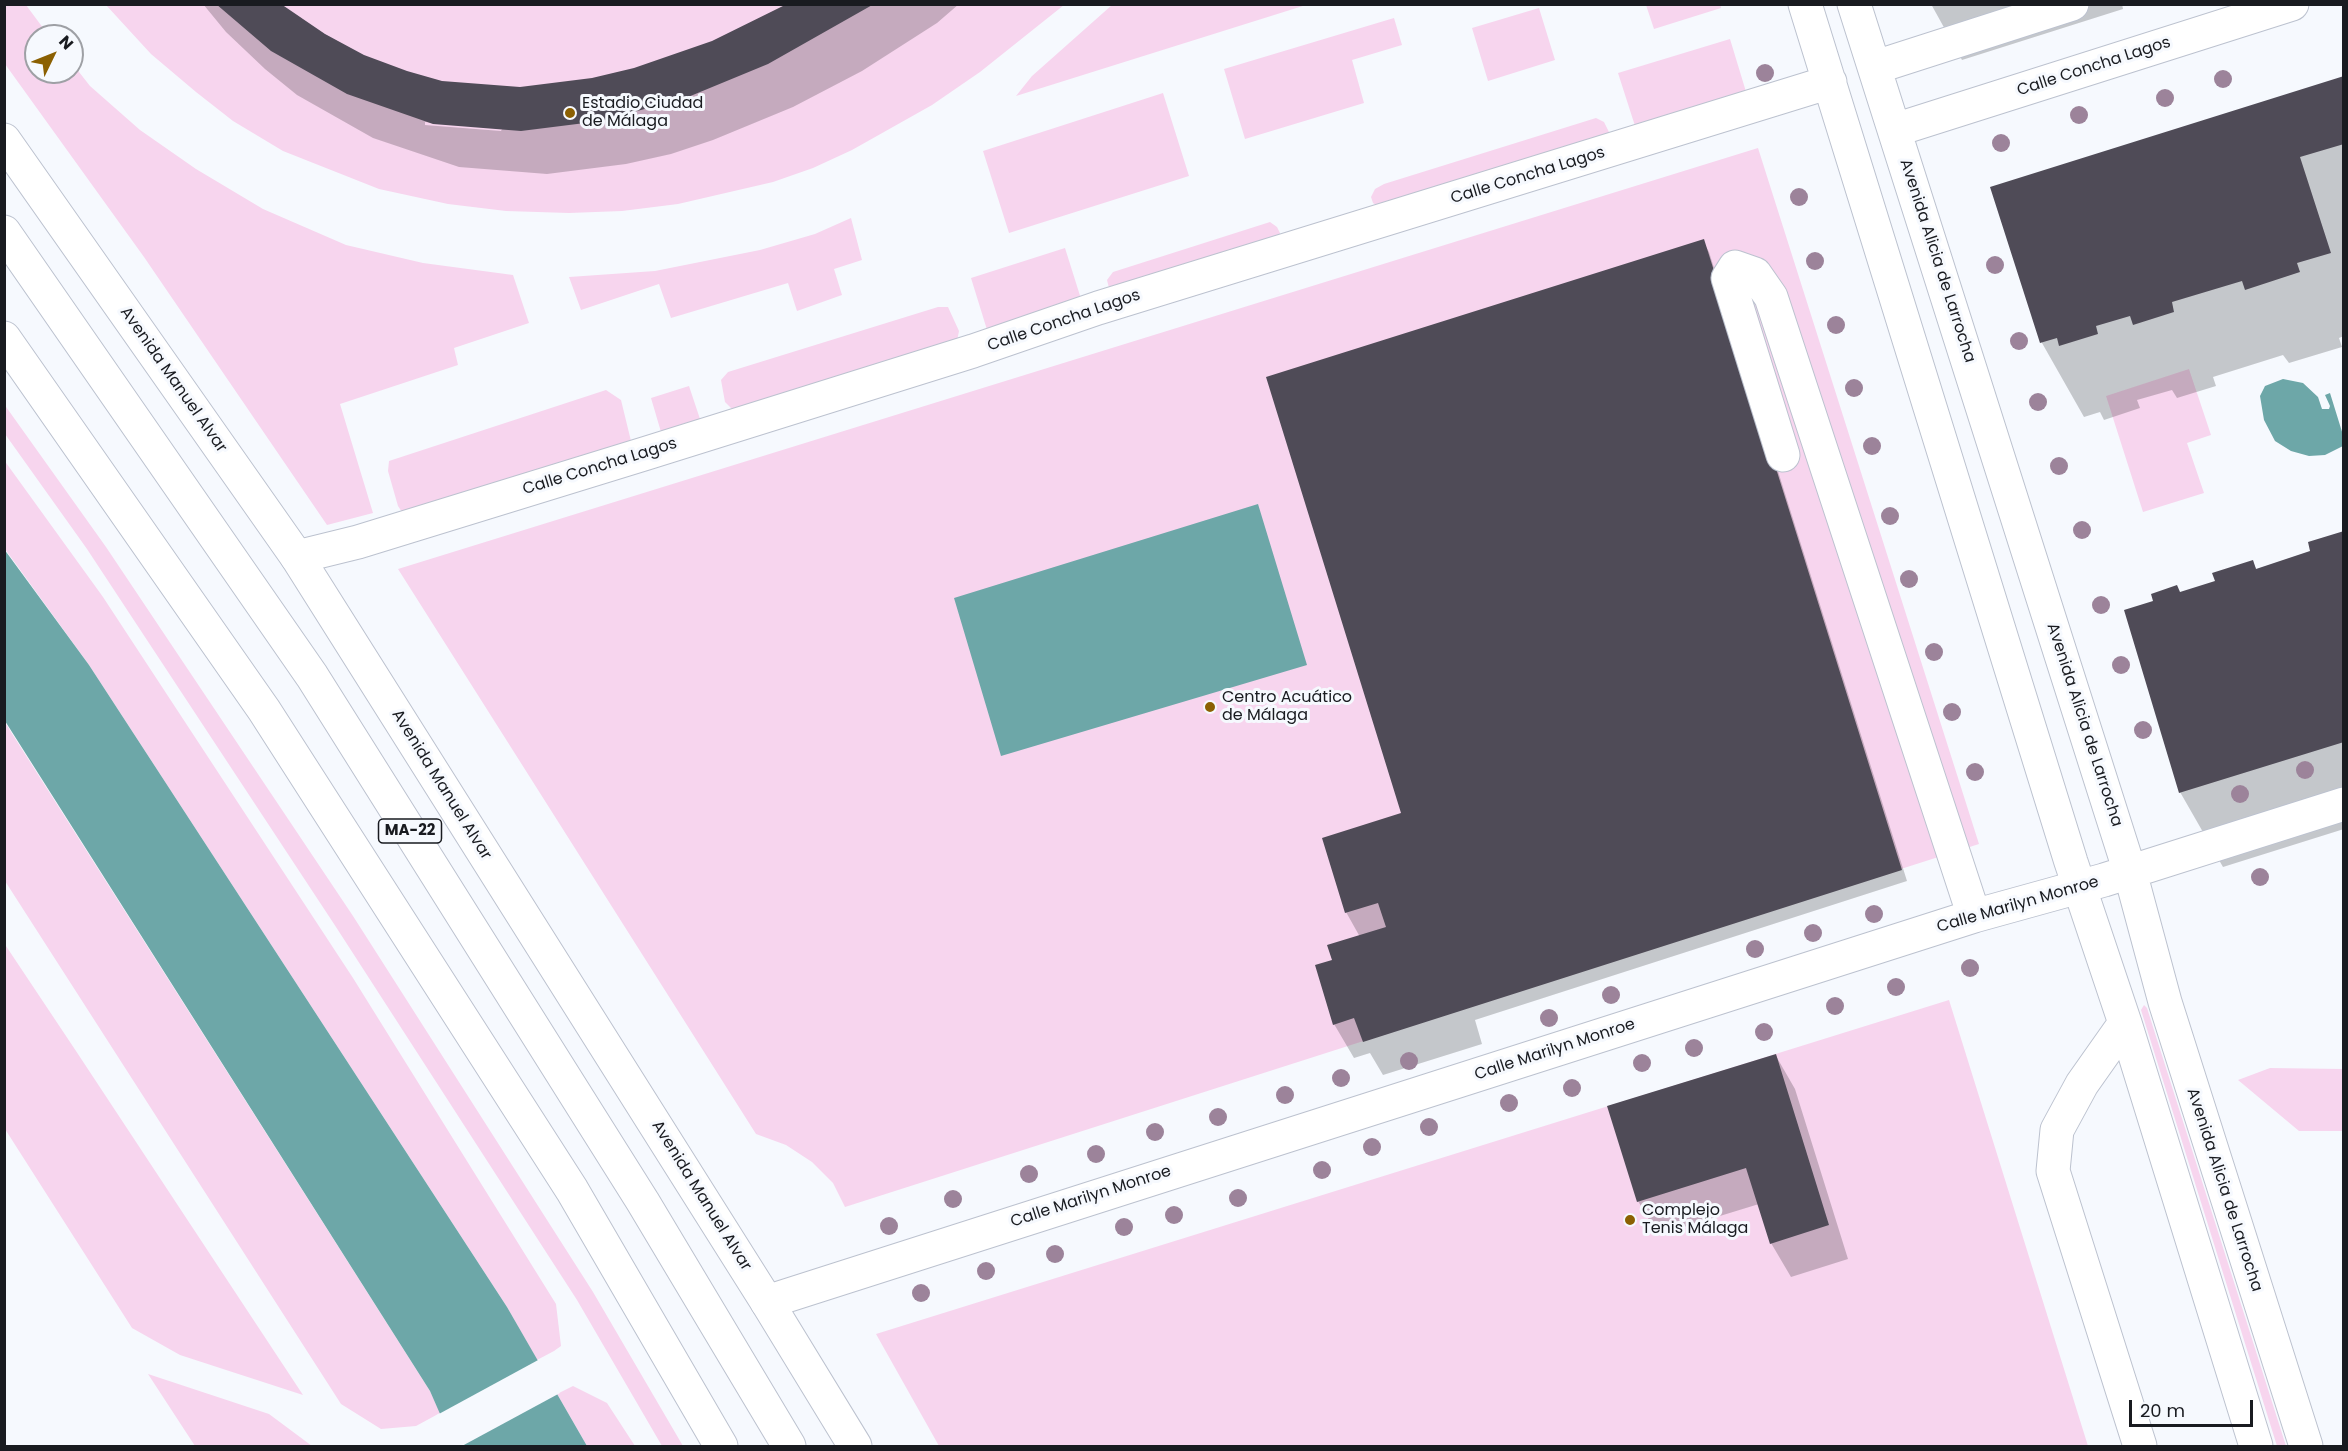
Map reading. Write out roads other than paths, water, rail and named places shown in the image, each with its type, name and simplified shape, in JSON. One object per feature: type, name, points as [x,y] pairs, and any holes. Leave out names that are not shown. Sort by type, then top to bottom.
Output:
[{"type":"street","points":[[1805,4],[2079,887],[2125,1023],[2256,1446]]},
{"type":"street","name":"Avenida Alicia de Larrocha","points":[[1854,4],[1876,67],[2130,872],[2165,1002],[2306,1446]]},
{"type":"street","points":[[1876,67],[2072,4]]},
{"type":"street","name":"Calle Concha Lagos","points":[[1895,130],[2292,4]]},
{"type":"street","name":"Calle Concha Lagos","points":[[297,557],[358,542],[647,453],[973,351],[1174,284],[1830,82]]},
{"type":"street","name":"Avenida Manuel Alvar","points":[[4,140],[297,557],[767,1302],[855,1446]]},
{"type":"street","name":"MA-22","points":[[4,232],[312,676],[643,1202],[789,1446]]},
{"type":"street","points":[[1783,455],[1728,278],[1735,267],[1755,274],[1771,297],[1974,916]]},
{"type":"street","name":"MA-22","points":[[4,338],[264,710],[572,1190],[721,1446]]},
{"type":"street","name":"Calle Marilyn Monroe","points":[[767,1302],[1974,916],[2130,872],[2343,804]]},
{"type":"street","points":[[2125,1023],[2082,1084],[2057,1130],[2053,1171],[2140,1446]]},
{"type":"water","points":[[2283,379],[2303,383],[2318,397],[2322,409],[2329,409],[2325,395],[2330,393],[2343,435],[2343,446],[2325,455],[2309,456],[2291,451],[2275,441],[2264,420],[2260,396],[2265,386]]},
{"type":"water","points":[[1258,504],[1307,665],[1001,756],[954,598]]},
{"type":"water","points":[[4,549],[89,665],[507,1307],[587,1446],[454,1446],[430,1391],[5,721]]},
{"type":"place","name":"Estadio Ciudad de Málaga","points":[[570,113]]},
{"type":"place","name":"Centro Acuático de Málaga","points":[[1210,707]]},
{"type":"place","name":"Complejo Tenis Málaga","points":[[1630,1220]]}]
